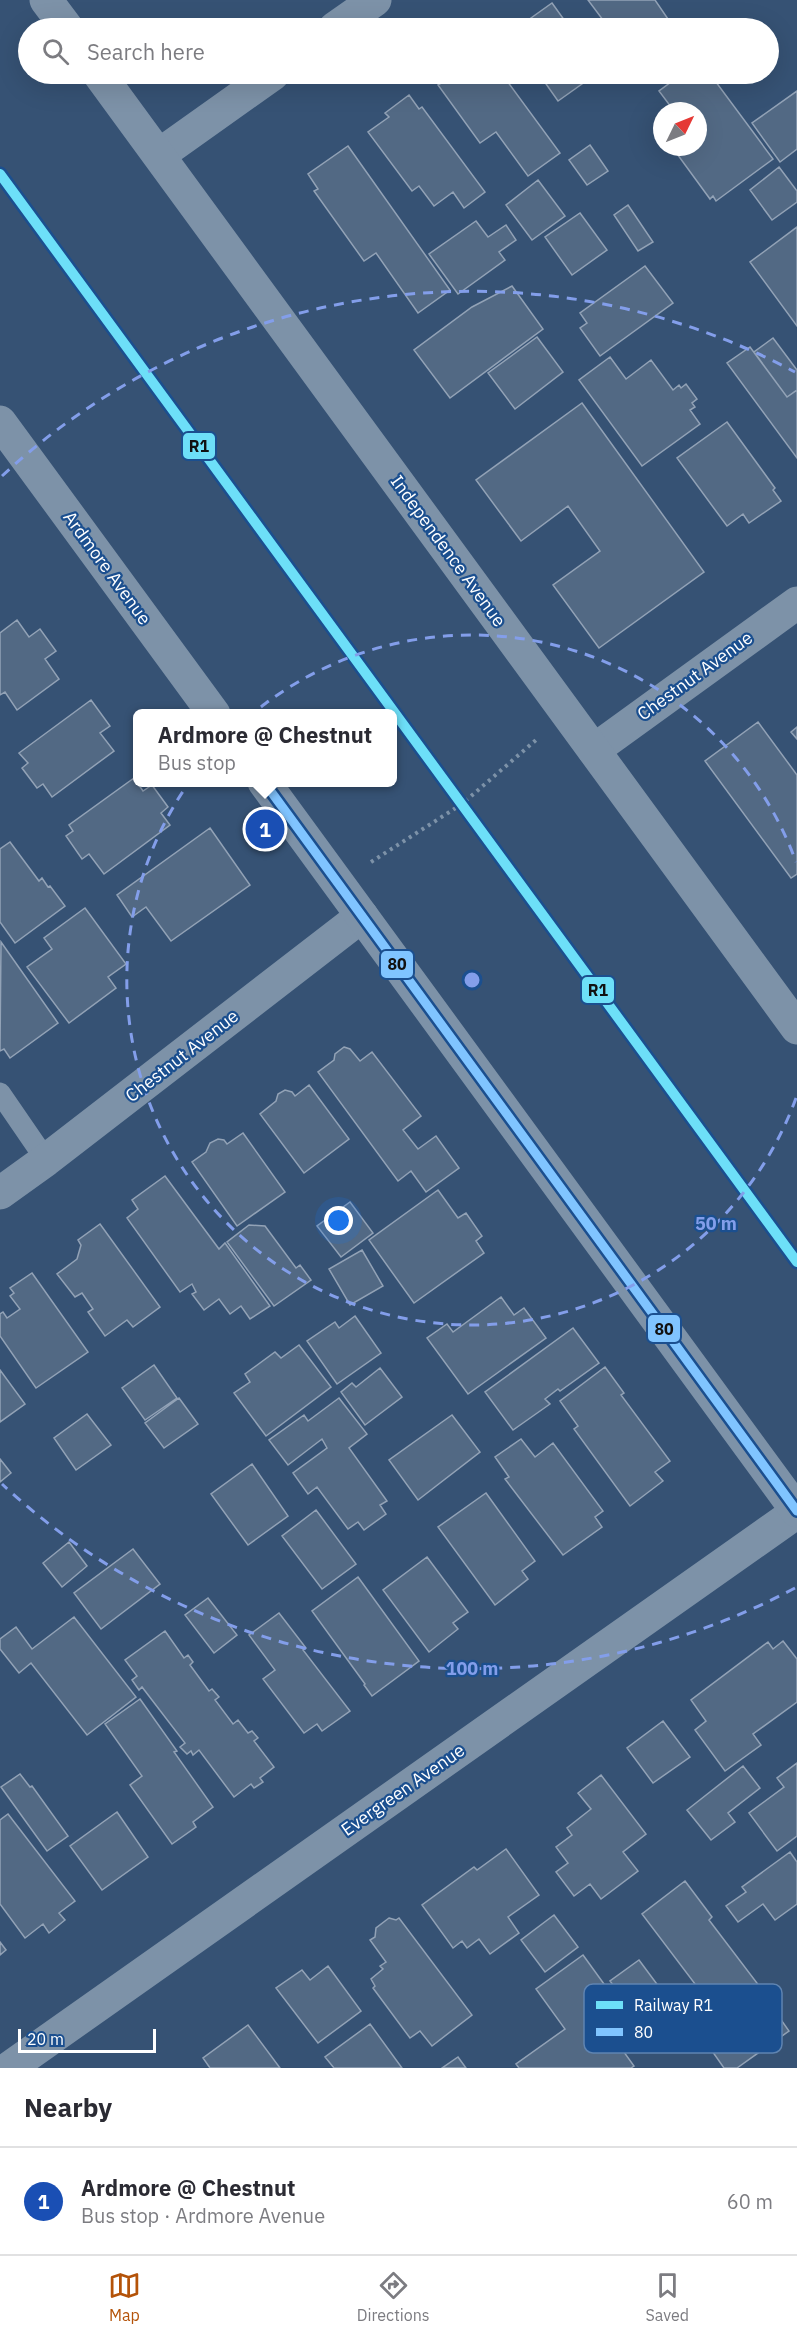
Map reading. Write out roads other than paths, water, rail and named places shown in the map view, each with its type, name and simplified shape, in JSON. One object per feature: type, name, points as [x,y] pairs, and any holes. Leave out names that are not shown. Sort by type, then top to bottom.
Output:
[{"type":"street","points":[[46,0],[59,18]]},
{"type":"street","points":[[349,18],[375,0]]},
{"type":"street","name":"Independence Avenue","points":[[106,84],[797,1028]]},
{"type":"street","points":[[159,155],[259,84]]},
{"type":"street","name":"Ardmore Avenue","points":[[0,422],[210,709]]},
{"type":"street","name":"Chestnut Avenue","points":[[594,750],[797,603]]},
{"type":"street","points":[[267,787],[797,1511]]},
{"type":"street","name":"Chestnut Avenue","points":[[0,1193],[362,916]]},
{"type":"street","name":"Evergreen Avenue","points":[[9,2068],[797,1511]]},
{"type":"lane","points":[[0,1093],[46,1160]]},
{"type":"rail line","name":"R1","points":[[0,174],[392,709]]},
{"type":"rail line","name":"R1","points":[[397,716],[797,1262]]},
{"type":"place","name":"Ardmore @ Chestnut","points":[[265,829]]}]
